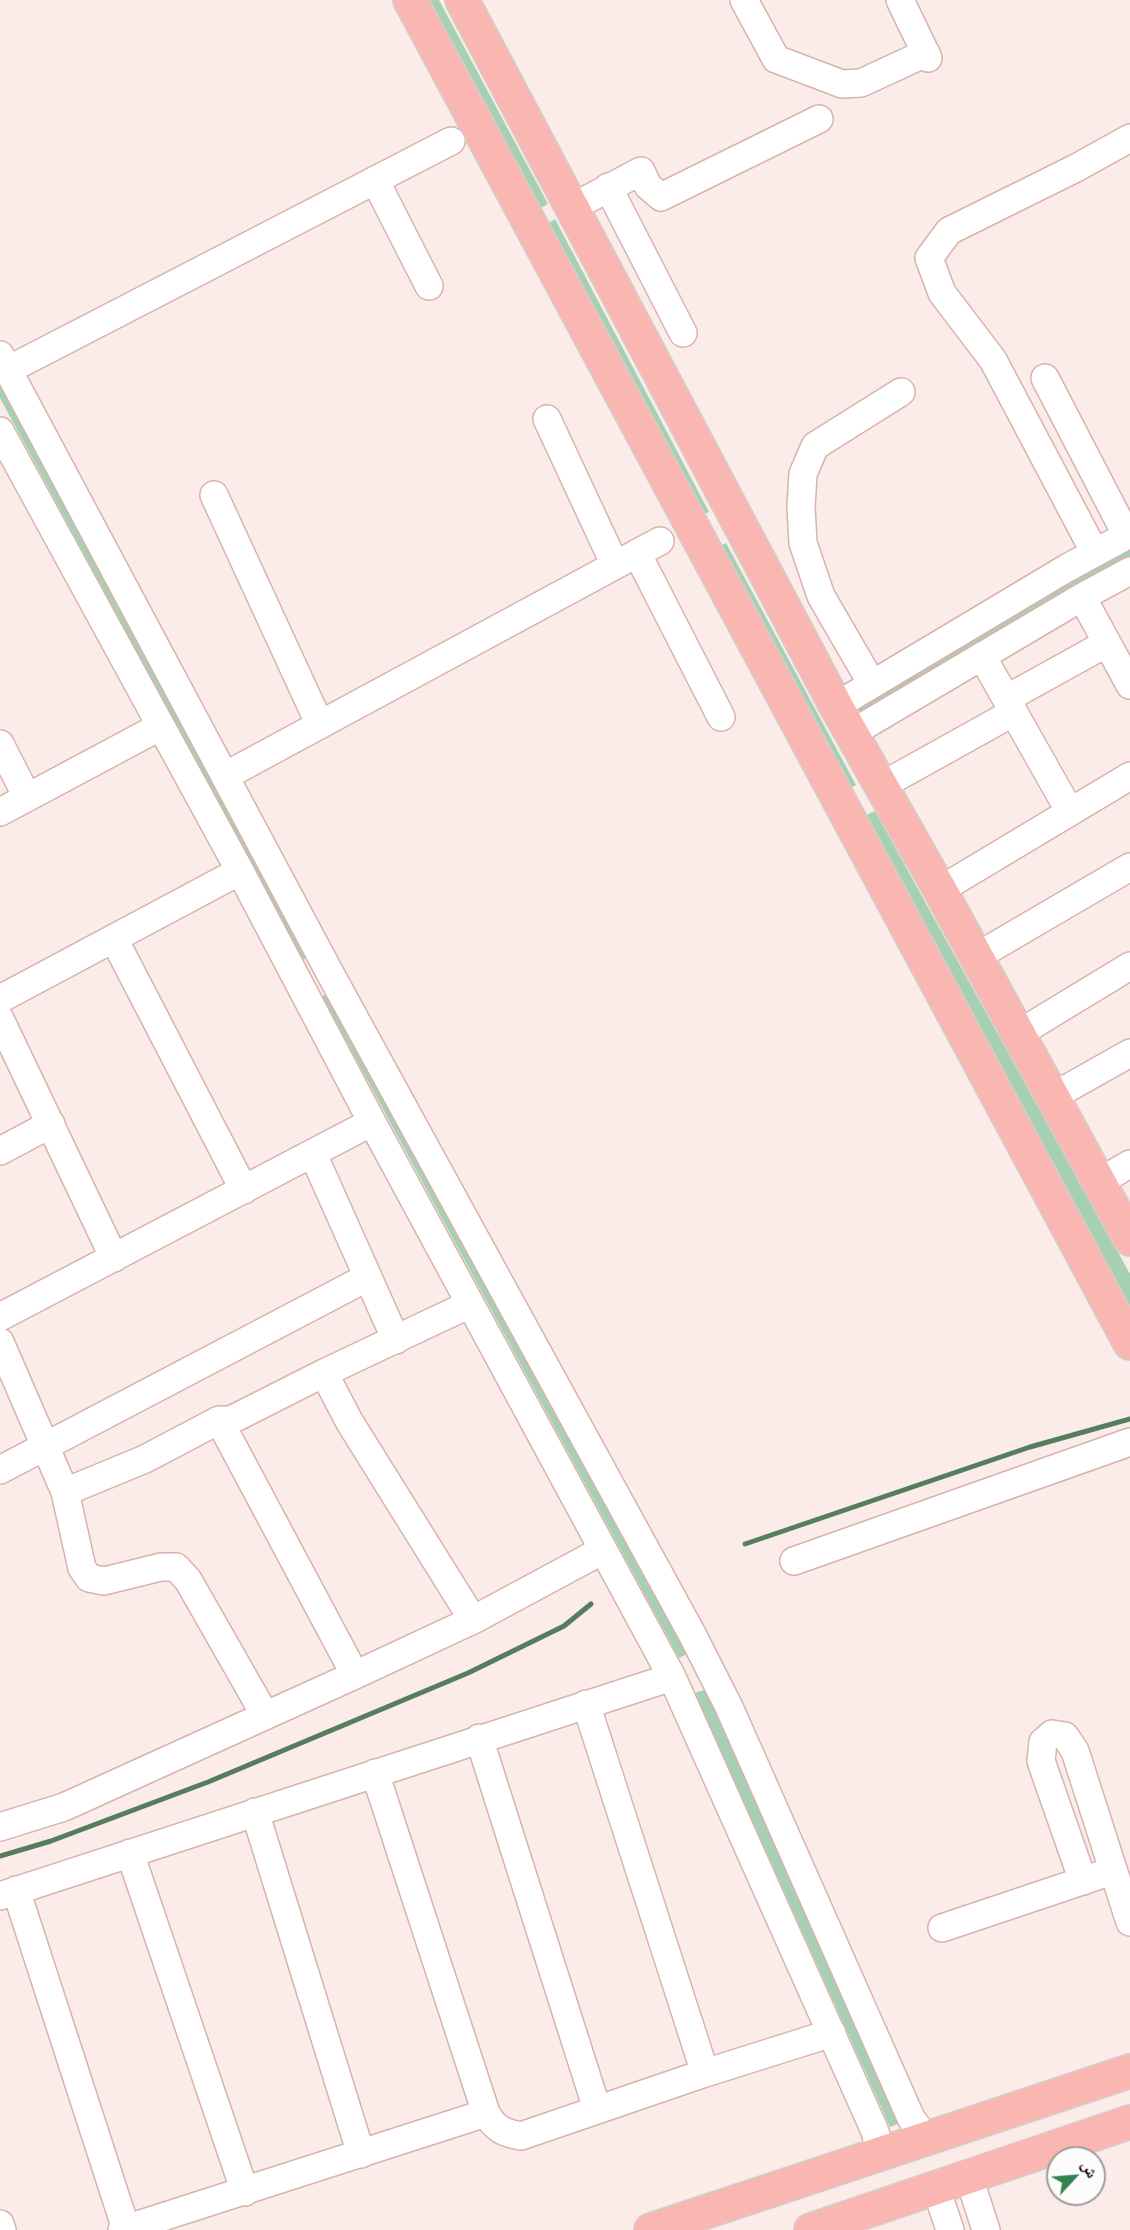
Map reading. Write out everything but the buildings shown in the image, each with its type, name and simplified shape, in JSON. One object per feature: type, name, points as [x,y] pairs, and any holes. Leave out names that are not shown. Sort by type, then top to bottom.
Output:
[{"type":"main road","points":[[410,0],[706,556],[1130,1343]]},
{"type":"main road","points":[[462,0],[844,719],[1130,1239]]},
{"type":"main road","points":[[685,516],[700,523],[710,521],[720,514],[727,501]]},
{"type":"main road","points":[[706,556],[712,544],[722,536],[732,534],[747,539]]},
{"type":"main road","points":[[651,2230],[1130,2072]]},
{"type":"main road","points":[[811,2230],[867,2221],[936,2188],[1130,2122]]},
{"type":"street","points":[[744,0],[776,59],[842,84],[861,84],[927,56],[900,0]]},
{"type":"street","points":[[571,208],[641,171],[648,186],[661,197],[819,119]]},
{"type":"street","points":[[1095,553],[993,360],[942,293],[929,258],[949,231],[1076,168],[1130,138]]},
{"type":"street","points":[[451,141],[4,363],[337,987],[698,1644],[911,2118],[922,2133],[931,2138]]},
{"type":"street","points":[[375,180],[429,286]]},
{"type":"street","points":[[608,187],[682,333]]},
{"type":"street","points":[[844,719],[872,684],[1128,535],[1045,378]]},
{"type":"street","points":[[872,684],[821,596],[802,543],[803,474],[815,446],[901,392]]},
{"type":"street","points":[[547,419],[637,553],[721,717]]},
{"type":"street","points":[[0,431],[240,871],[372,1122],[672,1678],[874,2129],[878,2147],[876,2157]]},
{"type":"street","points":[[214,495],[320,725]]},
{"type":"street","points":[[225,776],[637,553]]},
{"type":"street","points":[[844,719],[982,656],[1130,571]]},
{"type":"street","points":[[1082,597],[1130,685]]},
{"type":"street","points":[[881,786],[1107,643]]},
{"type":"street","points":[[982,656],[1070,812]]},
{"type":"street","points":[[0,812],[161,726]]},
{"type":"street","points":[[0,744],[27,797]]},
{"type":"street","points":[[940,890],[1130,776]]},
{"type":"street","points":[[976,957],[1130,867]]},
{"type":"street","points":[[0,999],[240,871]]},
{"type":"street","points":[[114,939],[244,1190]]},
{"type":"street","points":[[290,967],[306,967],[320,954]]},
{"type":"street","points":[[1018,1034],[1130,966]]},
{"type":"street","points":[[307,1000],[321,987],[337,987]]},
{"type":"street","points":[[0,1019],[114,1258]]},
{"type":"street","points":[[1052,1097],[1130,1053]]},
{"type":"street","points":[[0,1317],[372,1122]]},
{"type":"street","points":[[0,1151],[51,1124]]},
{"type":"street","points":[[313,1154],[396,1340]]},
{"type":"street","points":[[1099,1182],[1130,1164]]},
{"type":"street","points":[[0,1470],[368,1277]]},
{"type":"street","points":[[65,1492],[145,1459],[219,1420],[231,1420],[470,1304]]},
{"type":"street","points":[[0,1342],[65,1492],[82,1568],[89,1578],[104,1581],[161,1567],[176,1567],[188,1580],[265,1715]]},
{"type":"street","points":[[324,1373],[349,1421],[473,1620]]},
{"type":"street","points":[[219,1420],[354,1675]]},
{"type":"street","points":[[794,1561],[1130,1442]]},
{"type":"street","points":[[0,1827],[64,1807],[354,1675],[473,1620],[603,1550]]},
{"type":"street","points":[[672,1678],[672,1661],[683,1660],[693,1653],[698,1644]]},
{"type":"street","points":[[672,1678],[687,1690],[696,1681],[716,1680]]},
{"type":"street","points":[[486,2114],[124,2229],[8,1893],[479,1738],[672,1678]]},
{"type":"street","points":[[586,1704],[705,2073]]},
{"type":"street","points":[[1083,1881],[1041,1761],[1043,1742],[1052,1734],[1065,1736],[1075,1751],[1122,1868],[1130,1922]]},
{"type":"street","points":[[479,1738],[597,2109]]},
{"type":"street","points":[[375,1773],[486,2114],[492,2125],[506,2133],[521,2136],[705,2073],[832,2033]]},
{"type":"street","points":[[255,1812],[361,2154]]},
{"type":"street","points":[[130,1853],[245,2192]]},
{"type":"street","points":[[942,1928],[1122,1868]]},
{"type":"street","points":[[969,2177],[986,2230]]},
{"type":"street","points":[[936,2188],[950,2230]]},
{"type":"street","points":[[0,2224],[2,2230]]},
{"type":"green space","points":[[419,0],[439,0],[548,204],[534,212]]},
{"type":"green space","points":[[555,219],[709,512],[696,518],[542,227]]},
{"type":"green space","points":[[0,367],[314,954],[303,960],[0,398]]},
{"type":"green space","points":[[726,543],[856,785],[844,791],[714,549]]},
{"type":"green space","points":[[1130,545],[1130,564],[861,717],[855,703]]},
{"type":"green space","points":[[875,811],[1130,1274],[1130,1311],[860,818]]},
{"type":"green space","points":[[333,991],[691,1652],[679,1658],[322,996]]},
{"type":"green space","points":[[712,1687],[904,2121],[890,2127],[695,1693]]},
{"type":"waterway","points":[[745,1544],[1030,1447],[1130,1419]]},
{"type":"waterway","points":[[0,1856],[51,1841],[208,1782],[468,1673],[564,1626],[591,1604]]}]
